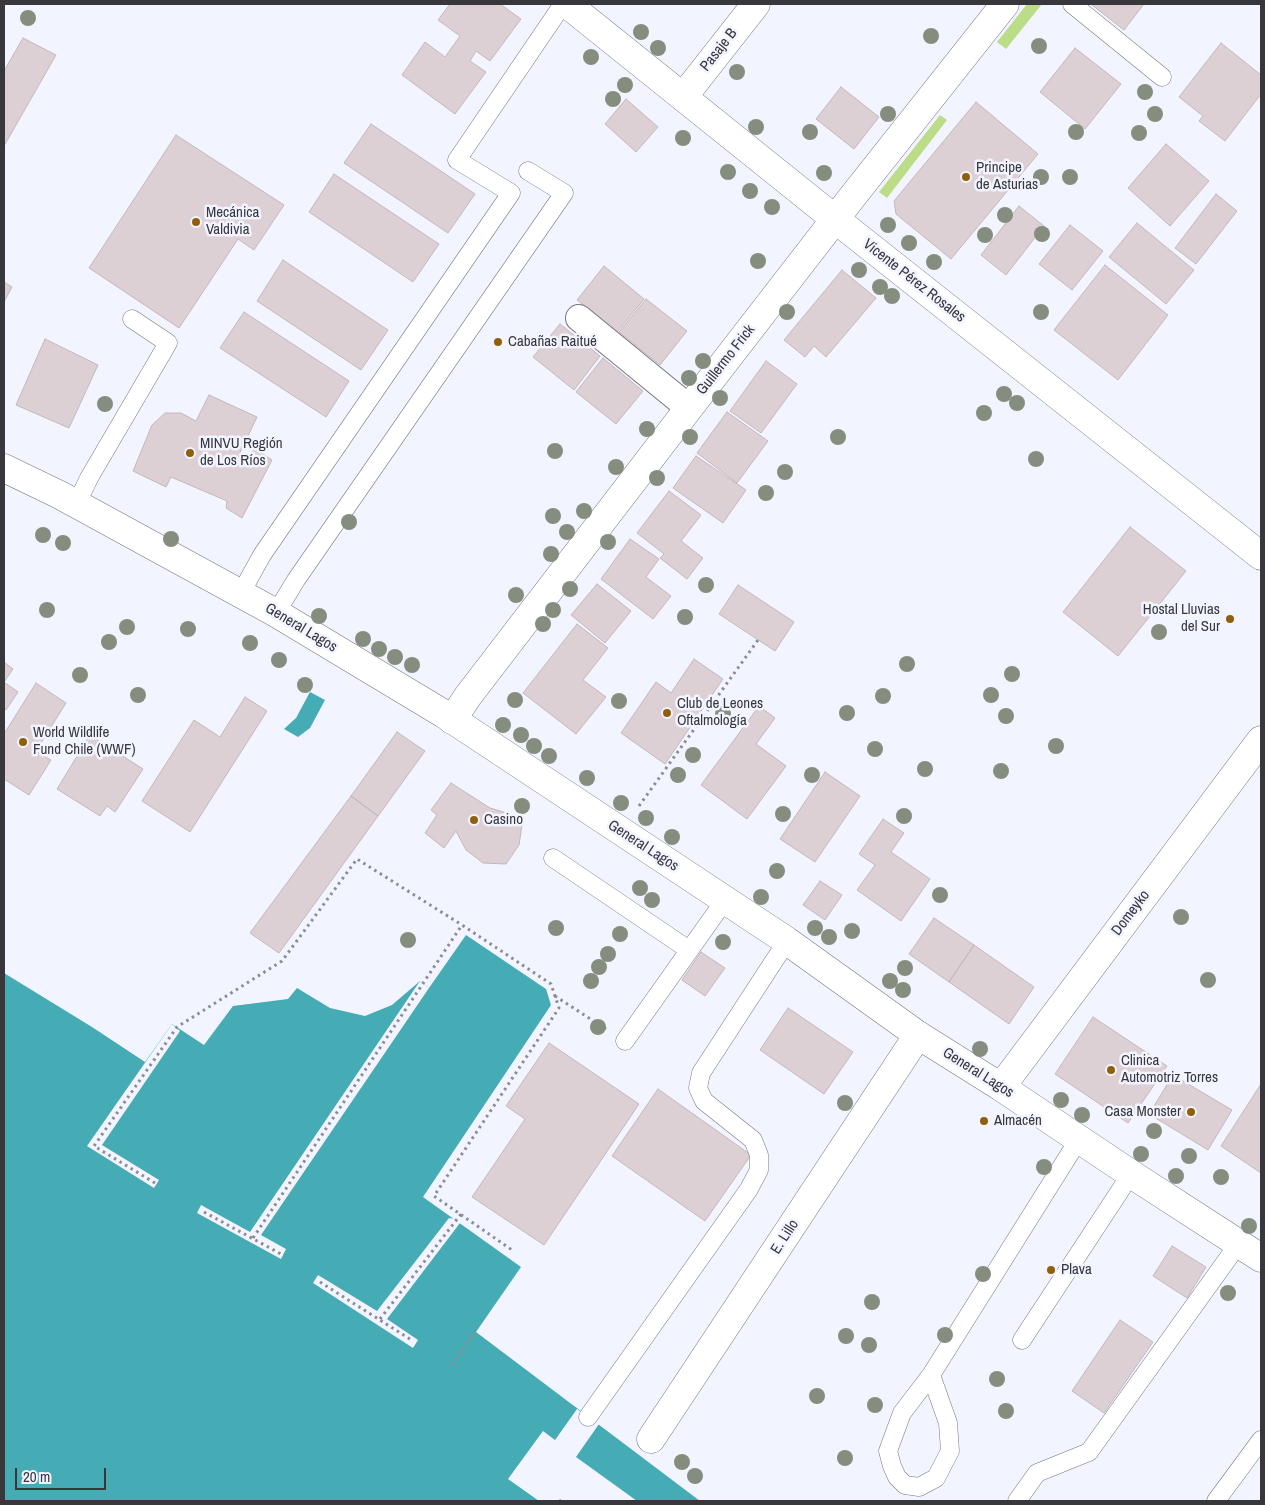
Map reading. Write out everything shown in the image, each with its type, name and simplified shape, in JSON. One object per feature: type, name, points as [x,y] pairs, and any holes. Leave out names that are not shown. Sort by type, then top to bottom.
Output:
[{"type":"main road","name":"Vicente Pérez Rosales","points":[[565,4],[1261,556]]},
{"type":"main road","name":"Pasaje B","points":[[683,97],[756,4]]},
{"type":"main road","name":"Guillermo Frick","points":[[452,720],[468,696],[689,408],[1005,4]]},
{"type":"main road","name":"General Lagos","points":[[4,468],[241,593],[452,720],[787,941],[918,1035],[1001,1087],[1261,1258]]},
{"type":"main road","name":"Domeyko","points":[[1001,1087],[1261,740]]},
{"type":"main road","name":"E. Lillo","points":[[651,1439],[918,1035]]},
{"type":"street","points":[[579,318],[689,408]]},
{"type":"lane","points":[[241,593],[262,555],[511,193],[457,160],[565,4]]},
{"type":"lane","points":[[1072,4],[1162,77]]},
{"type":"lane","points":[[276,613],[296,580],[564,193],[528,171]]},
{"type":"lane","points":[[76,505],[89,478],[168,343],[132,319]]},
{"type":"lane","points":[[554,858],[689,950]]},
{"type":"lane","points":[[625,1041],[724,900]]},
{"type":"lane","points":[[588,1417],[749,1189],[759,1170],[759,1155],[753,1140],[704,1101],[698,1088],[701,1073],[787,941]]},
{"type":"lane","points":[[931,1375],[948,1423],[950,1451],[936,1478],[919,1487],[905,1485],[896,1477],[888,1451],[893,1433],[902,1413],[931,1375],[1079,1139]]},
{"type":"lane","points":[[1022,1340],[1131,1174]]},
{"type":"lane","points":[[1017,1501],[1037,1473],[1089,1452],[1239,1243]]},
{"type":"lane","points":[[1216,1501],[1261,1440]]},
{"type":"path","points":[[639,806],[758,640]]},
{"type":"path","points":[[155,1183],[94,1146],[177,1027],[282,961],[358,859],[551,984],[559,1008],[434,1196],[512,1250]]},
{"type":"path","points":[[253,1238],[462,925]]},
{"type":"path","points":[[555,996],[625,1041]]},
{"type":"path","points":[[204,1212],[281,1254]]},
{"type":"path","points":[[380,1319],[461,1214]]},
{"type":"path","points":[[320,1282],[413,1341]]},
{"type":"path","points":[[452,1365],[476,1332]]},
{"type":"green space","points":[[1027,4],[1042,4],[1006,49],[997,42]]},
{"type":"green space","points":[[940,115],[947,120],[887,198],[879,192]]},
{"type":"water","points":[[310,692],[325,700],[310,728],[298,737],[284,729],[296,718]]},
{"type":"water","points":[[466,935],[546,989],[551,1005],[423,1197],[521,1267],[476,1332],[700,1501],[4,1501],[4,973],[145,1062],[172,1024],[204,1045],[233,1006],[288,999],[297,988],[330,1008],[365,1016],[392,1005],[420,981],[429,988]]},
{"type":"pier","points":[[420,981],[429,988],[261,1235],[286,1249],[281,1259],[197,1213],[201,1205],[250,1232]]},
{"type":"pier","points":[[172,1024],[180,1031],[102,1145],[159,1180],[154,1188],[87,1146]]},
{"type":"pier","points":[[449,1218],[456,1219],[460,1223],[387,1319],[418,1340],[413,1348],[313,1283],[318,1275],[377,1311]]},
{"type":"pier","points":[[577,1409],[599,1424],[576,1457],[637,1501],[563,1501],[560,1499],[558,1501],[539,1501],[508,1479],[543,1431],[555,1440]]},
{"type":"building","points":[[450,4],[500,4],[521,19],[490,61],[476,51],[470,61],[486,72],[455,114],[402,75],[425,42],[445,57],[460,36],[438,20]]},
{"type":"building","points":[[1093,4],[1144,4],[1124,30]]},
{"type":"building","points":[[23,38],[56,55],[4,146],[4,71]]},
{"type":"building","points":[[1221,43],[1261,75],[1261,94],[1225,141],[1199,121],[1203,116],[1179,97]]},
{"type":"building","points":[[1075,48],[1121,84],[1085,129],[1040,92]]},
{"type":"building","points":[[841,87],[879,117],[854,149],[816,119]]},
{"type":"building","points":[[626,99],[658,127],[636,152],[605,124]]},
{"type":"building","name":"Principe de Asturias","points":[[976,102],[1038,154],[951,259],[896,214],[894,201]]},
{"type":"building","points":[[371,124],[475,194],[448,233],[344,163]]},
{"type":"building","name":"Mecánica Valdivia","points":[[176,135],[284,205],[254,250],[238,239],[179,328],[89,268]]},
{"type":"building","points":[[1166,144],[1209,181],[1170,226],[1128,188]]},
{"type":"building","points":[[334,174],[439,244],[413,282],[309,212]]},
{"type":"building","points":[[1216,194],[1237,211],[1196,264],[1175,248]]},
{"type":"building","points":[[1019,206],[1044,226],[1006,275],[981,255]]},
{"type":"building","points":[[1137,223],[1194,270],[1166,304],[1109,257]]},
{"type":"building","points":[[1070,225],[1103,251],[1072,290],[1039,264]]},
{"type":"building","points":[[283,260],[388,330],[361,370],[257,301]]},
{"type":"building","points":[[1105,265],[1168,315],[1118,380],[1054,330]]},
{"type":"building","points":[[604,266],[644,299],[617,332],[577,300]]},
{"type":"building","points":[[842,270],[876,298],[826,357],[814,346],[805,357],[784,340]]},
{"type":"building","points":[[4,282],[12,287],[4,302]]},
{"type":"building","points":[[646,299],[687,331],[660,365],[619,332]]},
{"type":"building","points":[[244,312],[349,381],[326,417],[220,348]]},
{"type":"building","points":[[560,324],[600,356],[574,390],[533,357]]},
{"type":"building","points":[[45,339],[98,365],[69,428],[16,405]]},
{"type":"building","points":[[603,358],[643,391],[616,424],[576,392]]},
{"type":"building","points":[[766,361],[797,384],[761,433],[730,411]]},
{"type":"building","name":"MINVU Región de Los Ríos","points":[[209,395],[257,417],[238,457],[247,462],[254,448],[272,460],[242,518],[226,508],[227,501],[171,477],[166,487],[133,471],[152,425],[165,413],[181,413],[196,421]]},
{"type":"building","points":[[727,412],[768,441],[737,483],[697,453]]},
{"type":"building","points":[[696,456],[746,490],[723,523],[673,488]]},
{"type":"building","points":[[669,491],[701,515],[681,541],[703,558],[687,579],[660,558],[664,554],[637,533]]},
{"type":"building","points":[[1130,527],[1186,571],[1118,656],[1063,612]]},
{"type":"building","points":[[630,539],[659,559],[646,577],[671,596],[653,619],[601,579]]},
{"type":"building","points":[[597,584],[631,611],[605,643],[571,615]]},
{"type":"building","points":[[738,585],[794,622],[775,651],[719,614]]},
{"type":"building","points":[[577,624],[608,648],[583,680],[606,697],[576,734],[523,693]]},
{"type":"building","name":"Club de Leones Oftalmología","points":[[694,659],[723,679],[665,764],[621,733],[656,682],[671,693]]},
{"type":"building","points":[[4,662],[13,669],[4,682]]},
{"type":"building","points":[[4,682],[18,692],[6,710],[4,708]]},
{"type":"building","name":"World Wildlife Fund Chile (WWF)","points":[[36,683],[66,703],[36,751],[51,760],[29,795],[4,779],[4,734]]},
{"type":"building","points":[[245,697],[267,711],[190,832],[142,801],[194,720],[220,737]]},
{"type":"building","points":[[759,706],[775,718],[756,744],[786,766],[747,819],[701,785]]},
{"type":"building","points":[[397,732],[425,751],[378,816],[351,796]]},
{"type":"building","points":[[90,735],[143,769],[115,812],[107,806],[100,816],[57,789]]},
{"type":"building","points":[[825,772],[860,796],[815,862],[780,839]]},
{"type":"building","name":"Casino","points":[[451,783],[490,808],[507,813],[522,825],[519,845],[506,864],[483,863],[466,850],[456,831],[444,848],[425,833],[437,815],[431,810]]},
{"type":"building","points":[[351,796],[378,816],[279,953],[250,933]]},
{"type":"building","points":[[883,819],[904,833],[891,852],[930,879],[901,921],[857,890],[875,865],[859,854]]},
{"type":"building","points":[[820,881],[842,895],[825,920],[803,905]]},
{"type":"building","points":[[934,918],[974,945],[949,982],[909,954]]},
{"type":"building","points":[[974,945],[1034,987],[1009,1024],[949,982]]},
{"type":"building","points":[[701,952],[725,968],[705,996],[682,980]]},
{"type":"building","points":[[788,1008],[853,1052],[824,1094],[760,1050]]},
{"type":"building","name":"Clinica Automotriz Torres","points":[[1093,1017],[1167,1066],[1128,1123],[1055,1074]]},
{"type":"building","points":[[549,1043],[639,1104],[544,1245],[472,1197],[525,1119],[506,1106]]},
{"type":"building","name":"Casa Monster","points":[[1173,1075],[1232,1110],[1208,1150],[1149,1114]]},
{"type":"building","points":[[1261,1084],[1261,1173],[1221,1146]]},
{"type":"building","points":[[658,1089],[751,1155],[705,1221],[612,1156]]},
{"type":"building","points":[[1172,1246],[1206,1267],[1187,1298],[1153,1276]]},
{"type":"building","points":[[1120,1320],[1153,1342],[1104,1413],[1072,1391]]},
{"type":"place","name":"Principe de Asturias","points":[[966,177]]},
{"type":"place","name":"Mecánica Valdivia","points":[[196,222]]},
{"type":"place","name":"Cabañas Raitué","points":[[498,342]]},
{"type":"place","name":"MINVU Región de Los Ríos","points":[[190,453]]},
{"type":"place","name":"Hostal Lluvias del Sur","points":[[1230,619]]},
{"type":"place","name":"Club de Leones Oftalmología","points":[[667,713]]},
{"type":"place","name":"World Wildlife Fund Chile (WWF)","points":[[23,742]]},
{"type":"place","name":"Casino","points":[[474,820]]},
{"type":"place","name":"Clinica Automotriz Torres","points":[[1111,1070]]},
{"type":"place","name":"Casa Monster","points":[[1191,1112]]},
{"type":"place","name":"Almacén","points":[[984,1121]]},
{"type":"place","name":"Plava","points":[[1051,1270]]}]
